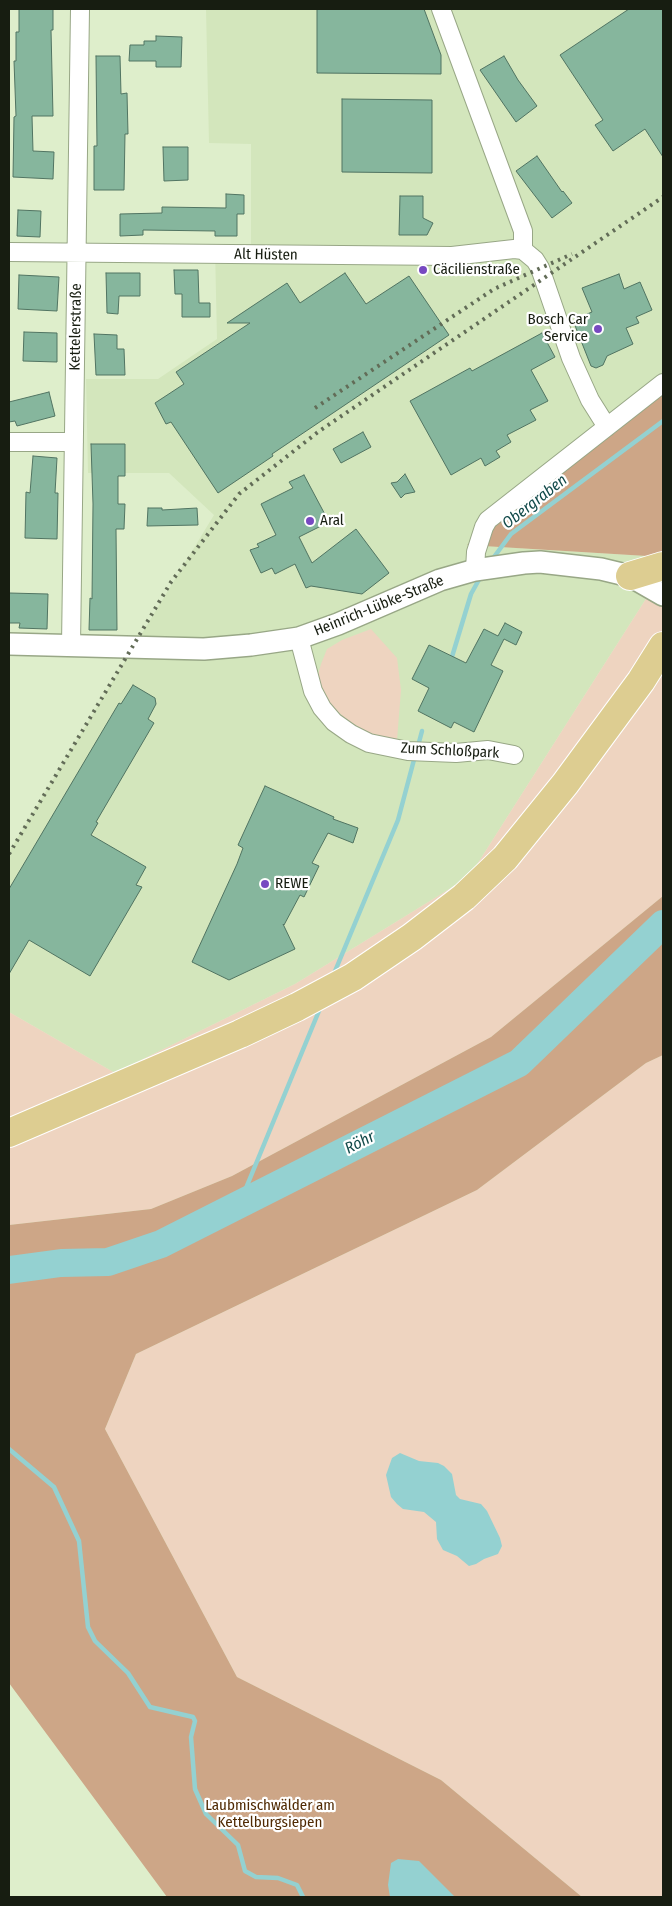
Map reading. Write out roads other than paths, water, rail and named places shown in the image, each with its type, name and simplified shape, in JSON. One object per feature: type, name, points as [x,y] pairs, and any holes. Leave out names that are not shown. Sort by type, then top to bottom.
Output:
[{"type":"main road","points":[[630,576],[663,566]]},
{"type":"main road","points":[[9,1133],[297,1008],[353,977],[420,931],[464,896],[505,858],[652,675],[663,646]]},
{"type":"street","name":"Kettelerstraße","points":[[71,645],[80,9]]},
{"type":"street","points":[[441,9],[524,231],[523,250],[535,260],[540,268],[571,358],[590,400],[607,427]]},
{"type":"street","name":"Alt Hüsten","points":[[9,252],[452,256],[514,249],[523,250]]},
{"type":"street","points":[[475,570],[476,552],[488,520],[663,383]]},
{"type":"street","points":[[9,442],[74,442]]},
{"type":"street","name":"Heinrich-Lübke-Straße","points":[[9,644],[204,649],[299,638],[338,624],[440,580],[475,570],[512,564],[540,562],[601,569],[630,576],[663,595]]},
{"type":"street","name":"Zum Schloßpark","points":[[299,638],[313,691],[322,708],[334,722],[351,734],[369,743],[416,752],[456,753],[488,750],[514,755]]},
{"type":"water","points":[[400,1453],[419,1461],[438,1463],[452,1474],[456,1495],[460,1499],[481,1504],[487,1511],[500,1538],[502,1546],[498,1554],[469,1566],[457,1556],[443,1550],[437,1539],[436,1522],[424,1512],[403,1509],[397,1504],[391,1497],[386,1475],[392,1458]]},
{"type":"water","points":[[398,1859],[419,1861],[455,1897],[390,1897],[388,1885],[391,1863]]},
{"type":"waterway","name":"Obergraben","points":[[491,561],[511,534],[663,421]]},
{"type":"waterway","name":"Obergraben","points":[[451,660],[471,594],[481,576]]},
{"type":"waterway","points":[[418,746],[422,731]]},
{"type":"waterway","points":[[333,976],[398,820],[415,756]]},
{"type":"waterway","name":"Röhr","points":[[9,1270],[61,1263],[108,1262],[161,1244],[519,1063],[663,924]]},
{"type":"waterway","points":[[239,1205],[321,1006]]},
{"type":"waterway","points":[[9,1449],[54,1487],[79,1541],[88,1627],[95,1641],[128,1673],[150,1707],[193,1717],[195,1721],[191,1737],[195,1789],[206,1814],[238,1845],[245,1871],[256,1877],[278,1878],[297,1885],[303,1897]]},
{"type":"railway","points":[[9,854],[171,582],[239,494],[318,432],[663,197]]},
{"type":"railway","points":[[315,408],[494,289],[572,254]]},
{"type":"place","name":"Cäcilienstraße","points":[[423,270]]},
{"type":"place","name":"Bosch Car Service","points":[[598,329]]},
{"type":"place","name":"Aral","points":[[310,521]]},
{"type":"place","name":"REWE","points":[[265,884]]},
{"type":"park label","name":"Laubmischwälder am Kettelburgsiepen","points":[[270,1814]]}]
